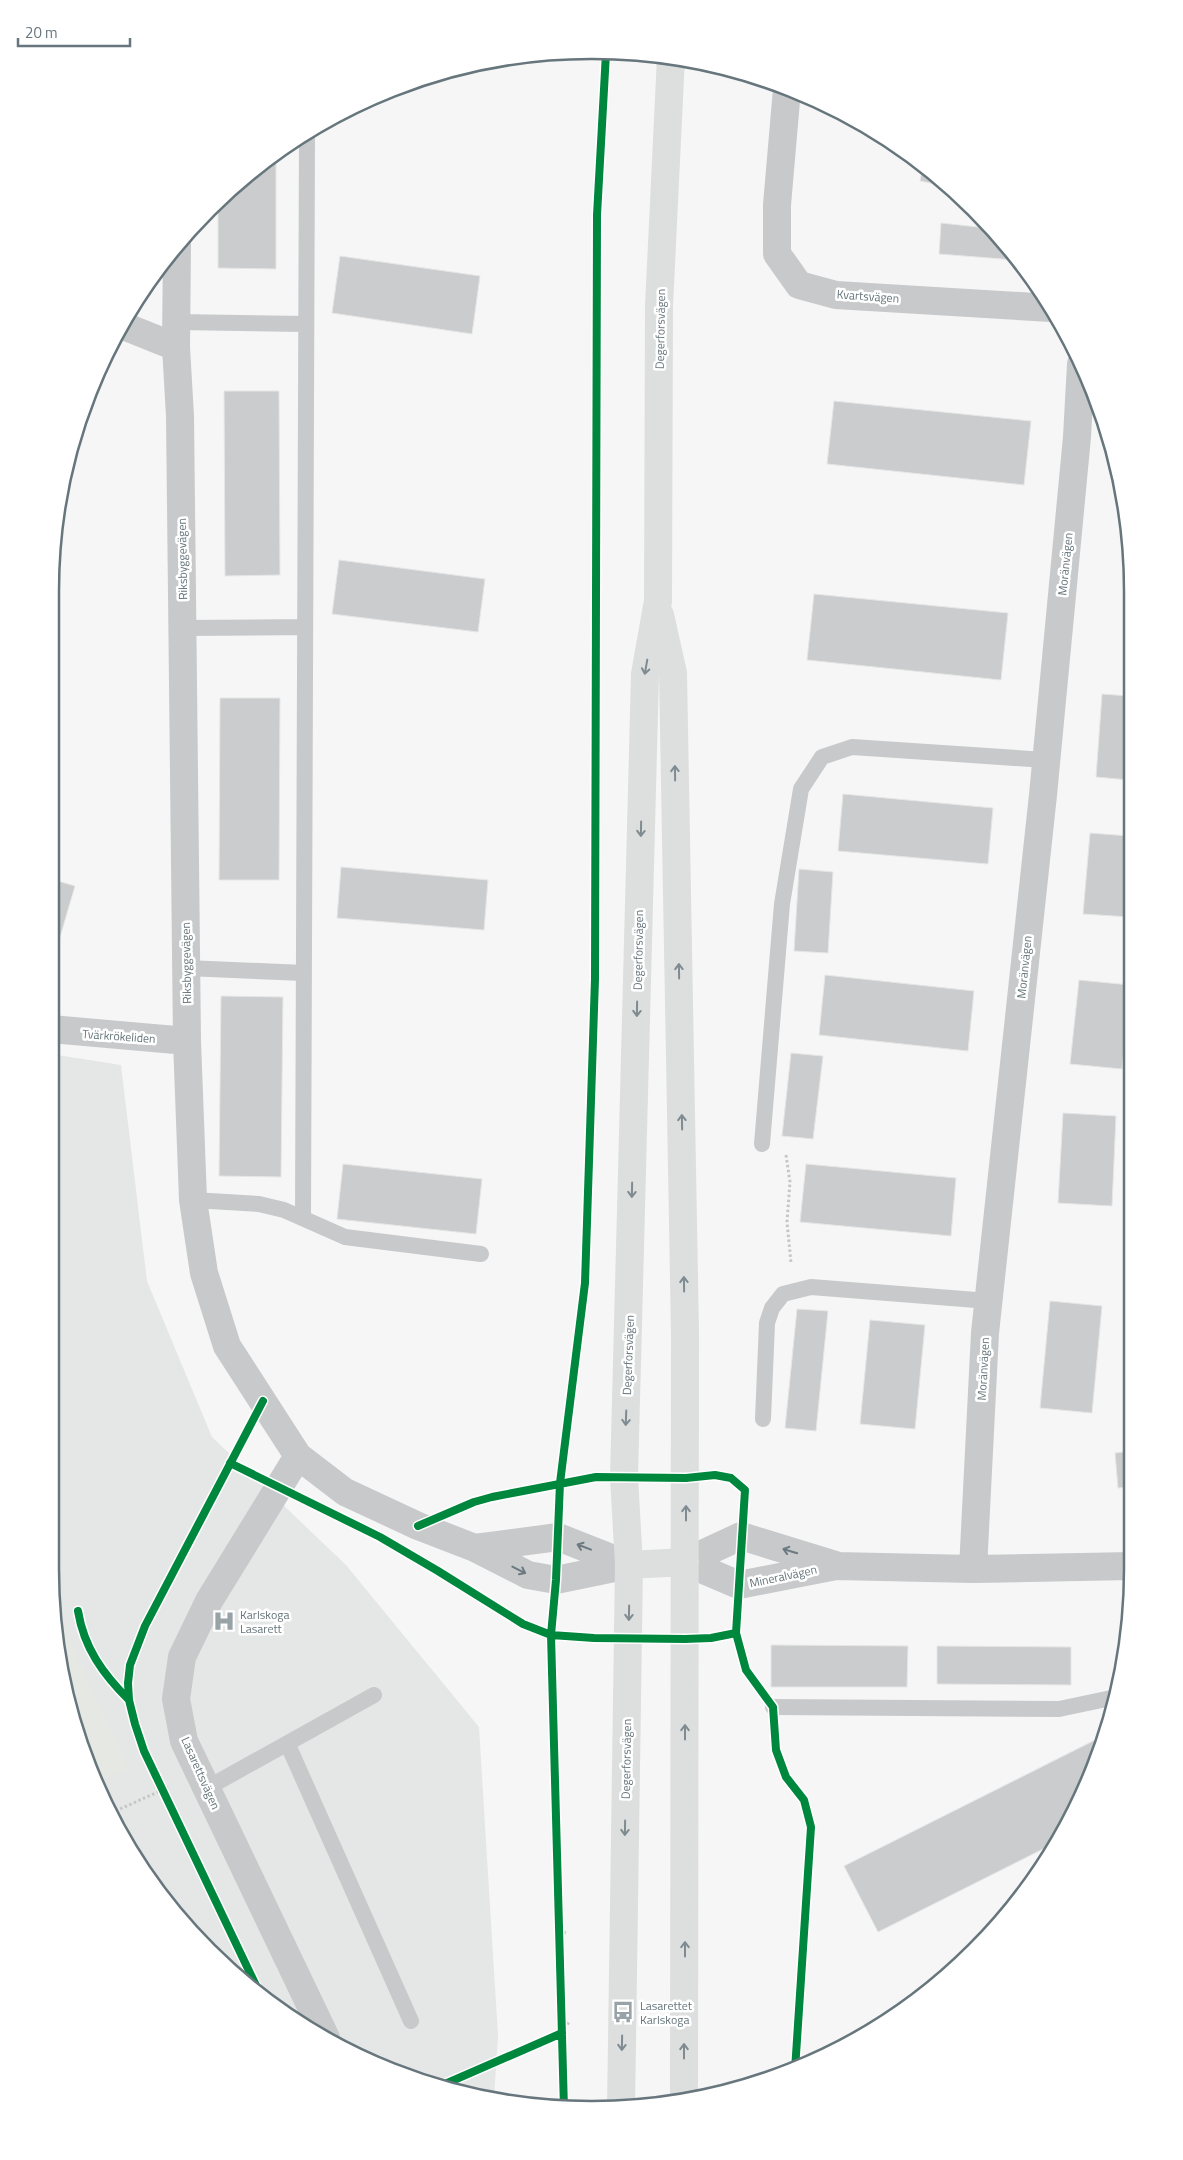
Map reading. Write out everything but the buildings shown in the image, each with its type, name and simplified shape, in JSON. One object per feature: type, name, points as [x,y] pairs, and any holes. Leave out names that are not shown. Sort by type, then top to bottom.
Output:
[{"type":"main road","name":"Degerforsvägen","points":[[621,2100],[629,1565],[624,1477],[645,674],[658,601],[659,306],[671,65]]},
{"type":"main road","name":"Degerforsvägen","points":[[658,601],[673,673],[685,1293],[684,2093]]},
{"type":"main road","points":[[629,1565],[685,1562]]},
{"type":"street","name":"Kvartsvägen","points":[[787,96],[777,205],[777,254],[799,285],[836,295],[1041,307]]},
{"type":"street","name":"Riksbyggevägen","points":[[177,257],[176,335],[180,416],[187,1041],[193,1200],[204,1272],[227,1346],[298,1456],[345,1492],[418,1526],[475,1548],[528,1575],[556,1580],[629,1565]]},
{"type":"street","points":[[129,326],[176,335]]},
{"type":"street","name":"Moränvägen","points":[[973,1570],[989,1301],[1046,760],[1077,437],[1080,380]]},
{"type":"street","name":"Tvärkrökeliden","points":[[59,1030],[187,1041]]},
{"type":"street","name":"Lasarettsvägen","points":[[298,1456],[209,1600],[182,1657],[176,1699],[184,1741],[321,2027]]},
{"type":"street","name":"Mineralvägen","points":[[685,1562],[741,1536],[836,1566]]},
{"type":"street","name":"Riksbyggevägen","points":[[475,1548],[558,1537],[629,1565]]},
{"type":"street","name":"Mineralvägen","points":[[685,1562],[738,1585],[836,1566],[973,1570],[1124,1566]]},
{"type":"lane","points":[[303,1218],[306,142]]},
{"type":"lane","points":[[176,335],[306,324]]},
{"type":"lane","points":[[183,628],[305,627]]},
{"type":"lane","points":[[762,1144],[782,904],[802,789],[822,757],[852,747],[1046,760]]},
{"type":"lane","points":[[186,968],[304,973]]},
{"type":"lane","points":[[193,1200],[258,1204],[284,1210],[345,1237],[481,1254]]},
{"type":"lane","points":[[763,1419],[767,1324],[772,1308],[783,1294],[811,1287],[989,1301]]},
{"type":"lane","points":[[203,1781],[288,1745],[374,1695]]},
{"type":"lane","points":[[773,1707],[1059,1709],[1108,1699]]},
{"type":"lane","points":[[288,1745],[412,2021]]},
{"type":"path","points":[[762,1144],[781,1149],[788,1157],[790,1182],[787,1222],[793,1291]]},
{"type":"path","points":[[117,1810],[161,1786],[203,1781]]},
{"type":"path","points":[[161,1786],[167,1799]]},
{"type":"path","points":[[559,1920],[559,1939]]},
{"type":"path","points":[[559,1930],[568,1934]]},
{"type":"path","points":[[562,2014],[562,2042]]},
{"type":"path","points":[[553,2037],[562,2033],[570,2022]]},
{"type":"shaded area","name":"Karlskoga Lasarett","points":[[59,1055],[121,1065],[147,1281],[212,1437],[346,1565],[479,1727],[498,2035],[494,2092],[454,2083],[388,2061],[325,2030],[296,2011],[240,1969],[191,1920],[169,1893],[130,1835],[99,1772],[87,1740],[69,1672],[63,1638],[60,1603]]},
{"type":"shaded area","points":[[62,1623],[128,1768],[102,1779],[99,1772],[77,1706],[69,1672]]},
{"type":"cycle path","points":[[564,2100],[551,1635],[556,1580],[560,1483],[585,1283],[595,979],[597,215],[606,59]]},
{"type":"cycle path","points":[[253,1980],[144,1751],[129,1700],[128,1683],[130,1665],[145,1626],[263,1401]]},
{"type":"cycle path","points":[[230,1463],[380,1537],[523,1624],[551,1635],[594,1638],[685,1639],[711,1638],[736,1633]]},
{"type":"cycle path","points":[[418,1526],[474,1502],[492,1497],[596,1477],[686,1478],[715,1475],[731,1478],[745,1490],[736,1633],[746,1670],[773,1707],[776,1750],[786,1777],[804,1800],[811,1827],[796,2061]]},
{"type":"cycle path","points":[[78,1611],[85,1637],[96,1660],[129,1700]]},
{"type":"cycle path","points":[[450,2082],[562,2033]]},
{"type":"place","name":"Karlskoga Lasarett","points":[[224,1621]]},
{"type":"place","name":"Lasarettet Karlskoga","points":[[623,2012]]}]
